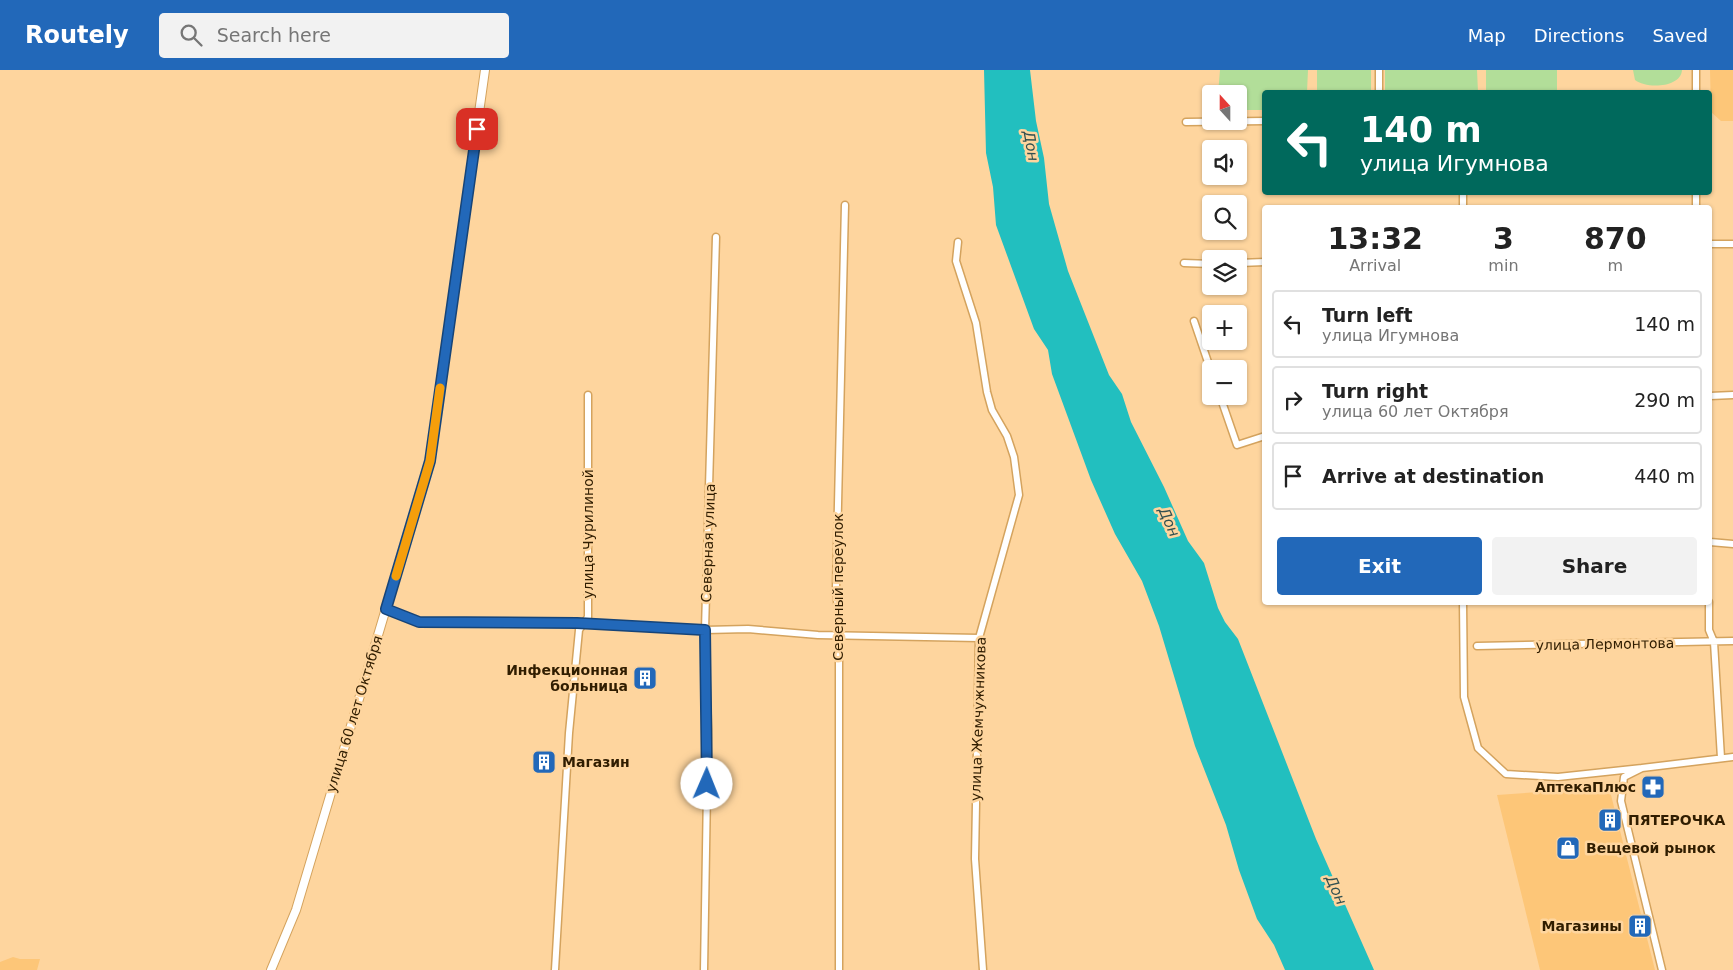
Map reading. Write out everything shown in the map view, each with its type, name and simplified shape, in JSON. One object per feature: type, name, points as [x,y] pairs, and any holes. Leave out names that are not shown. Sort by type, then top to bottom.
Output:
[{"type":"street","name":"улица 60 лет Октября","points":[[271,970],[296,910],[430,461],[485,70]]},
{"type":"street","points":[[1379,70],[1379,90]]},
{"type":"street","points":[[1696,70],[1696,90]]},
{"type":"street","points":[[1186,122],[1262,121]]},
{"type":"street","name":"Северный переулок","points":[[839,970],[839,635],[836,588],[845,205]]},
{"type":"street","name":"Северная улица","points":[[704,970],[708,730],[705,630],[716,237]]},
{"type":"street","name":"улица Жемчужникова","points":[[958,242],[956,261],[976,323],[987,392],[992,410],[1007,436],[1014,457],[1019,495],[978,638],[975,859],[983,970]]},
{"type":"street","points":[[1712,244],[1733,244]]},
{"type":"street","points":[[1247,263],[1262,262]]},
{"type":"street","points":[[1184,263],[1202,264]]},
{"type":"street","points":[[1194,321],[1207,360]]},
{"type":"street","name":"улица Чурилиной","points":[[554,970],[569,733],[579,630],[588,617],[588,394]]},
{"type":"street","points":[[1712,396],[1733,395]]},
{"type":"street","points":[[1223,405],[1237,444],[1262,437]]},
{"type":"street","points":[[1712,542],[1733,544]]},
{"type":"street","points":[[1463,605],[1464,697],[1478,748],[1506,774],[1558,777],[1733,758]]},
{"type":"street","points":[[1708,605],[1709,630],[1714,642],[1721,758]]},
{"type":"street","points":[[386,609],[419,622],[584,624],[705,630],[748,629],[839,635],[978,638]]},
{"type":"street","name":"улица Лермонтова","points":[[1477,646],[1733,641]]},
{"type":"street","points":[[1642,768],[1624,777],[1621,801],[1662,970]]},
{"type":"shaded area","points":[[1710,70],[1733,70],[1733,121],[1721,121],[1712,113],[1712,90],[1710,90]]},
{"type":"shaded area","name":"Вещевой рынок","points":[[1609,787],[1655,970],[1540,970],[1497,795]]},
{"type":"shaded area","points":[[13,957],[40,959],[37,970],[0,970],[0,962]]},
{"type":"green space","points":[[1220,70],[1308,70],[1307,90],[1262,90],[1262,110],[1248,110],[1248,85],[1219,85]]},
{"type":"green space","points":[[1317,70],[1371,70],[1371,90],[1317,90]]},
{"type":"green space","points":[[1385,70],[1477,70],[1478,90],[1385,90]]},
{"type":"green space","points":[[1486,70],[1557,70],[1557,90],[1486,90]]},
{"type":"green space","points":[[1633,70],[1682,70],[1676,80],[1654,86],[1635,80]]},
{"type":"water","name":"Дон","points":[[984,70],[1030,70],[1036,121],[1044,158],[1049,204],[1068,271],[1109,375],[1122,394],[1131,422],[1164,487],[1188,541],[1204,563],[1218,608],[1225,622],[1238,639],[1316,839],[1374,970],[1285,970],[1274,945],[1257,919],[1239,870],[1226,825],[1195,746],[1159,626],[1142,581],[1115,534],[1091,480],[1052,374],[1048,350],[1034,329],[996,225],[993,187],[986,153]]},
{"type":"slow traffic","points":[[396,576],[430,461],[440,388]]},
{"type":"place","name":"Инфекционная больница","points":[[645,678]]},
{"type":"place","name":"Магазин","points":[[544,762]]},
{"type":"place","name":"АптекаПлюс","points":[[1653,787]]},
{"type":"place","name":"ПЯТЕРОЧКА","points":[[1610,820]]},
{"type":"place","name":"Вещевой рынок","points":[[1568,848]]},
{"type":"place","name":"Магазины","points":[[1640,926]]},
{"type":"route","points":[[477,129],[430,461],[386,609],[419,622],[577,623],[705,630],[704,655],[708,730],[707,784]]}]
